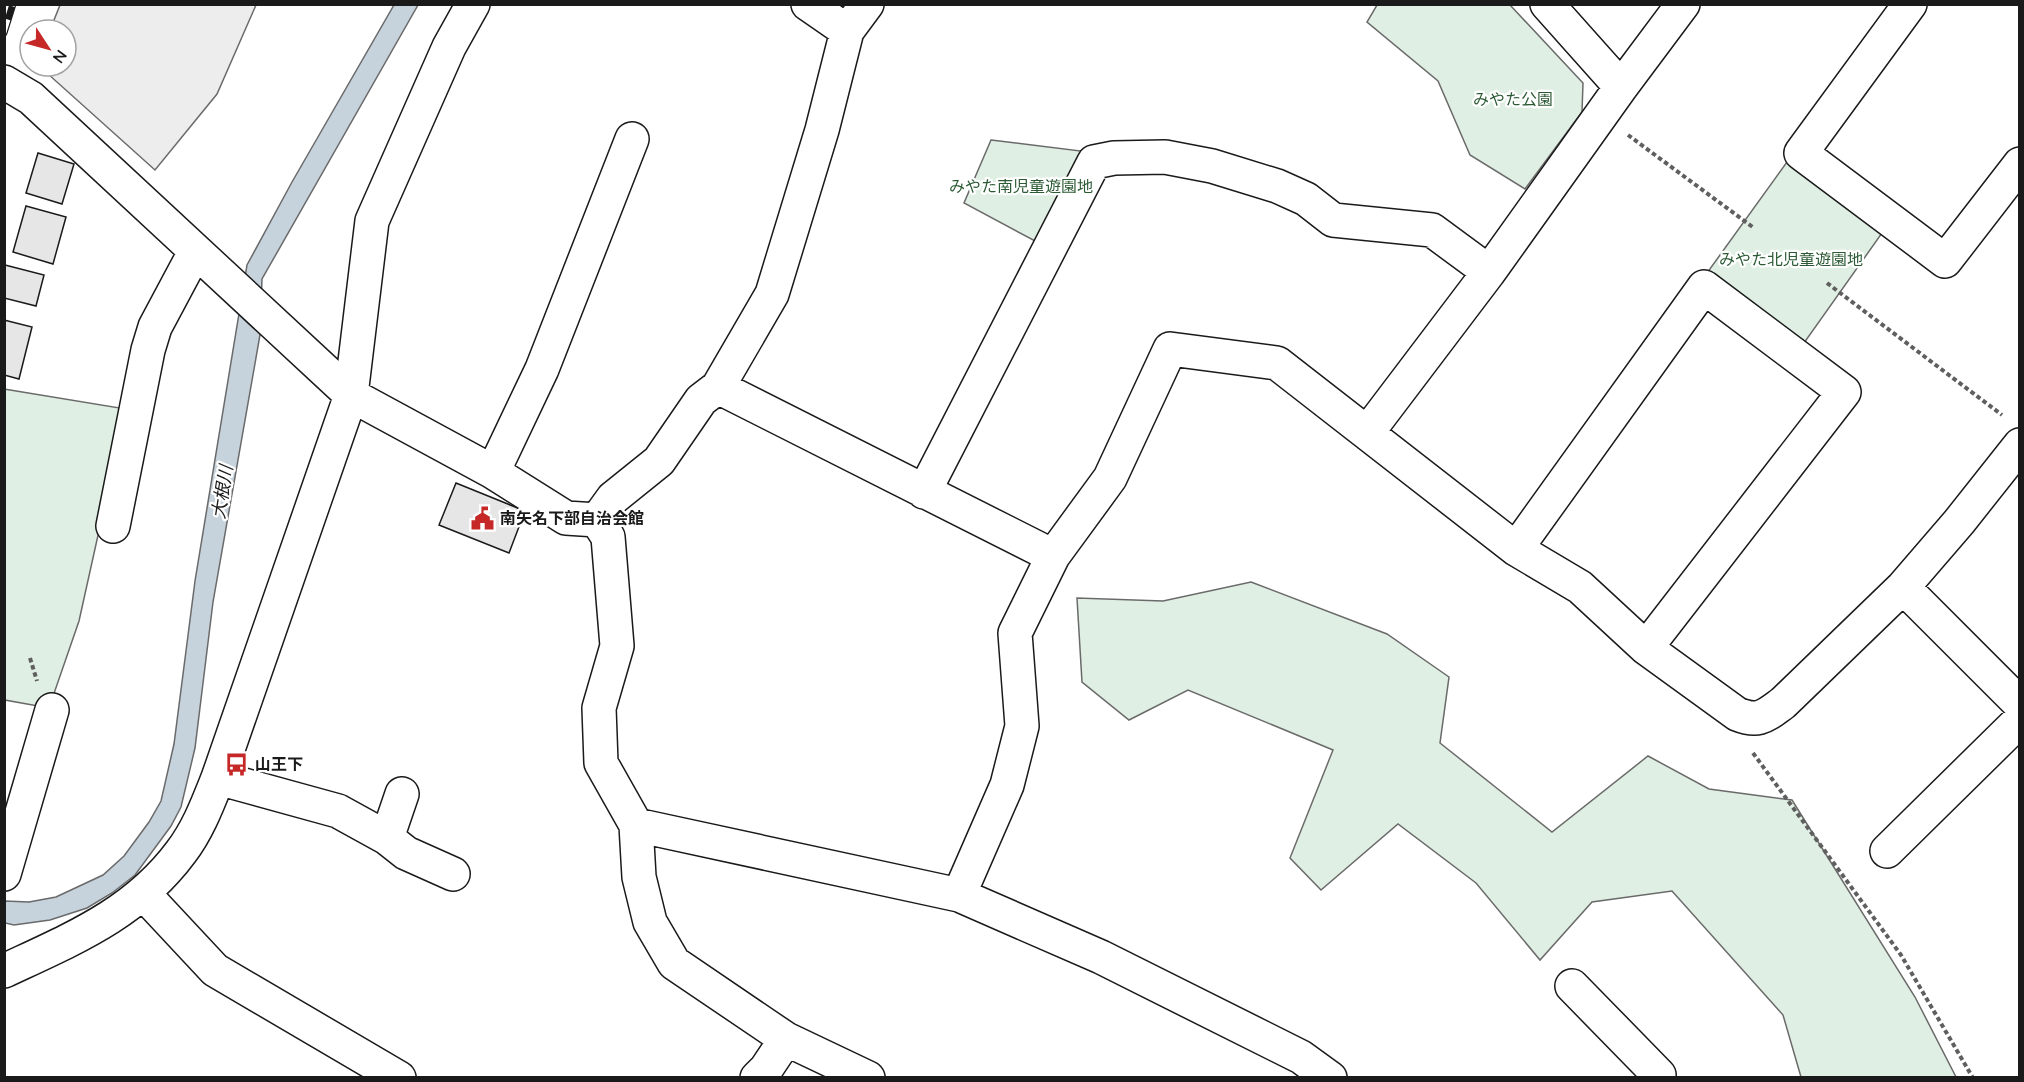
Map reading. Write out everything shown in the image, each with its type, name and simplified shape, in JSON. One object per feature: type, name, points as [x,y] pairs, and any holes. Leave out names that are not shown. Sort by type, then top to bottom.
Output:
[{"type":"street","points":[[4,971],[100,925],[144,894],[182,852],[202,816],[218,778],[351,395],[372,221],[449,46],[473,4]]},
{"type":"street","points":[[808,4],[847,31]]},
{"type":"street","points":[[597,520],[613,498],[659,461],[701,400],[718,387],[772,294],[822,130],[847,31],[867,4]]},
{"type":"street","points":[[1546,4],[1621,87]]},
{"type":"street","points":[[1367,433],[1489,272],[1683,4]]},
{"type":"street","points":[[1910,4],[1801,153],[1945,261],[2019,164]]},
{"type":"street","points":[[4,82],[31,98],[351,395],[493,472],[566,518],[597,520]]},
{"type":"street","points":[[493,472],[542,369],[632,139]]},
{"type":"street","points":[[924,492],[1094,162],[1114,158],[1165,157],[1212,166],[1277,186],[1306,200],[1333,220],[1432,230],[1489,272]]},
{"type":"street","points":[[113,526],[148,350],[155,327],[195,252]]},
{"type":"street","points":[[1516,549],[1704,287],[1844,392],[1646,648]]},
{"type":"street","points":[[959,895],[1007,785],[1022,726],[1015,633],[1053,556],[1110,478],[1170,349],[1277,363],[1516,549],[1580,587],[1646,648],[1737,714],[1750,719],[1764,717],[1783,703],[1903,587],[1959,522],[2019,445]]},
{"type":"street","points":[[718,387],[1053,556]]},
{"type":"street","points":[[597,520],[609,537],[617,646],[598,708],[601,763],[636,825],[639,877],[650,922],[674,963],[786,1039],[868,1077]]},
{"type":"street","points":[[1903,587],[2019,704]]},
{"type":"street","points":[[4,874],[14,802],[52,710]]},
{"type":"street","points":[[1887,851],[2019,720]]},
{"type":"street","points":[[218,778],[338,811],[387,838],[406,853],[453,874]]},
{"type":"street","points":[[387,838],[402,794]]},
{"type":"street","points":[[636,825],[959,895],[1101,957],[1301,1057],[1330,1077]]},
{"type":"street","points":[[144,894],[215,970],[399,1077]]},
{"type":"street","points":[[1572,986],[1659,1075],[1656,1077]]},
{"type":"street","points":[[757,1077],[766,1069],[786,1039]]},
{"type":"path","points":[[1600,116],[1754,228]]},
{"type":"path","points":[[1827,283],[1993,408]]},
{"type":"path","points":[[1751,751],[1901,955],[1972,1077]]},
{"type":"green space","name":"みやた公園","points":[[1377,5],[1510,5],[1583,83],[1582,112],[1525,189],[1470,155],[1438,81],[1367,22]]},
{"type":"green space","name":"みやた南児童遊園地","points":[[991,140],[1089,152],[1037,242],[964,203]]},
{"type":"green space","name":"みやた北児童遊園地","points":[[1787,162],[1882,233],[1804,343],[1707,273]]},
{"type":"green space","points":[[4,389],[126,409],[79,621],[49,708],[5,700]]},
{"type":"green space","points":[[1251,582],[1387,634],[1449,677],[1440,743],[1552,832],[1648,756],[1709,789],[1792,800],[1915,997],[1956,1077],[1801,1077],[1783,1015],[1672,891],[1592,902],[1540,960],[1476,883],[1398,824],[1321,890],[1290,858],[1333,750],[1188,690],[1129,720],[1082,682],[1077,598],[1163,601]]},
{"type":"shaded area","points":[[60,4],[256,5],[217,94],[155,170],[52,78],[78,78],[78,18],[55,18]]},
{"type":"water","name":"大根川","points":[[394,5],[418,5],[262,279],[260,335],[213,602],[195,748],[181,807],[171,826],[135,875],[112,893],[87,908],[50,920],[14,925],[5,923],[5,901],[29,902],[56,897],[103,875],[124,856],[161,801],[174,744],[195,581],[247,265]]},
{"type":"building","points":[[38,153],[74,164],[62,204],[26,193]]},
{"type":"building","points":[[26,206],[66,217],[53,264],[13,252]]},
{"type":"building","points":[[5,265],[44,275],[36,306],[4,298]]},
{"type":"building","points":[[4,320],[32,327],[19,379],[4,375]]},
{"type":"building","name":"南矢名下部自治会館","points":[[456,483],[525,511],[509,553],[439,525]]},
{"type":"railway","points":[[4,33],[13,4]]},
{"type":"place","name":"南矢名下部自治会館","points":[[482,518]]},
{"type":"place","name":"山王下","points":[[237,764]]}]
